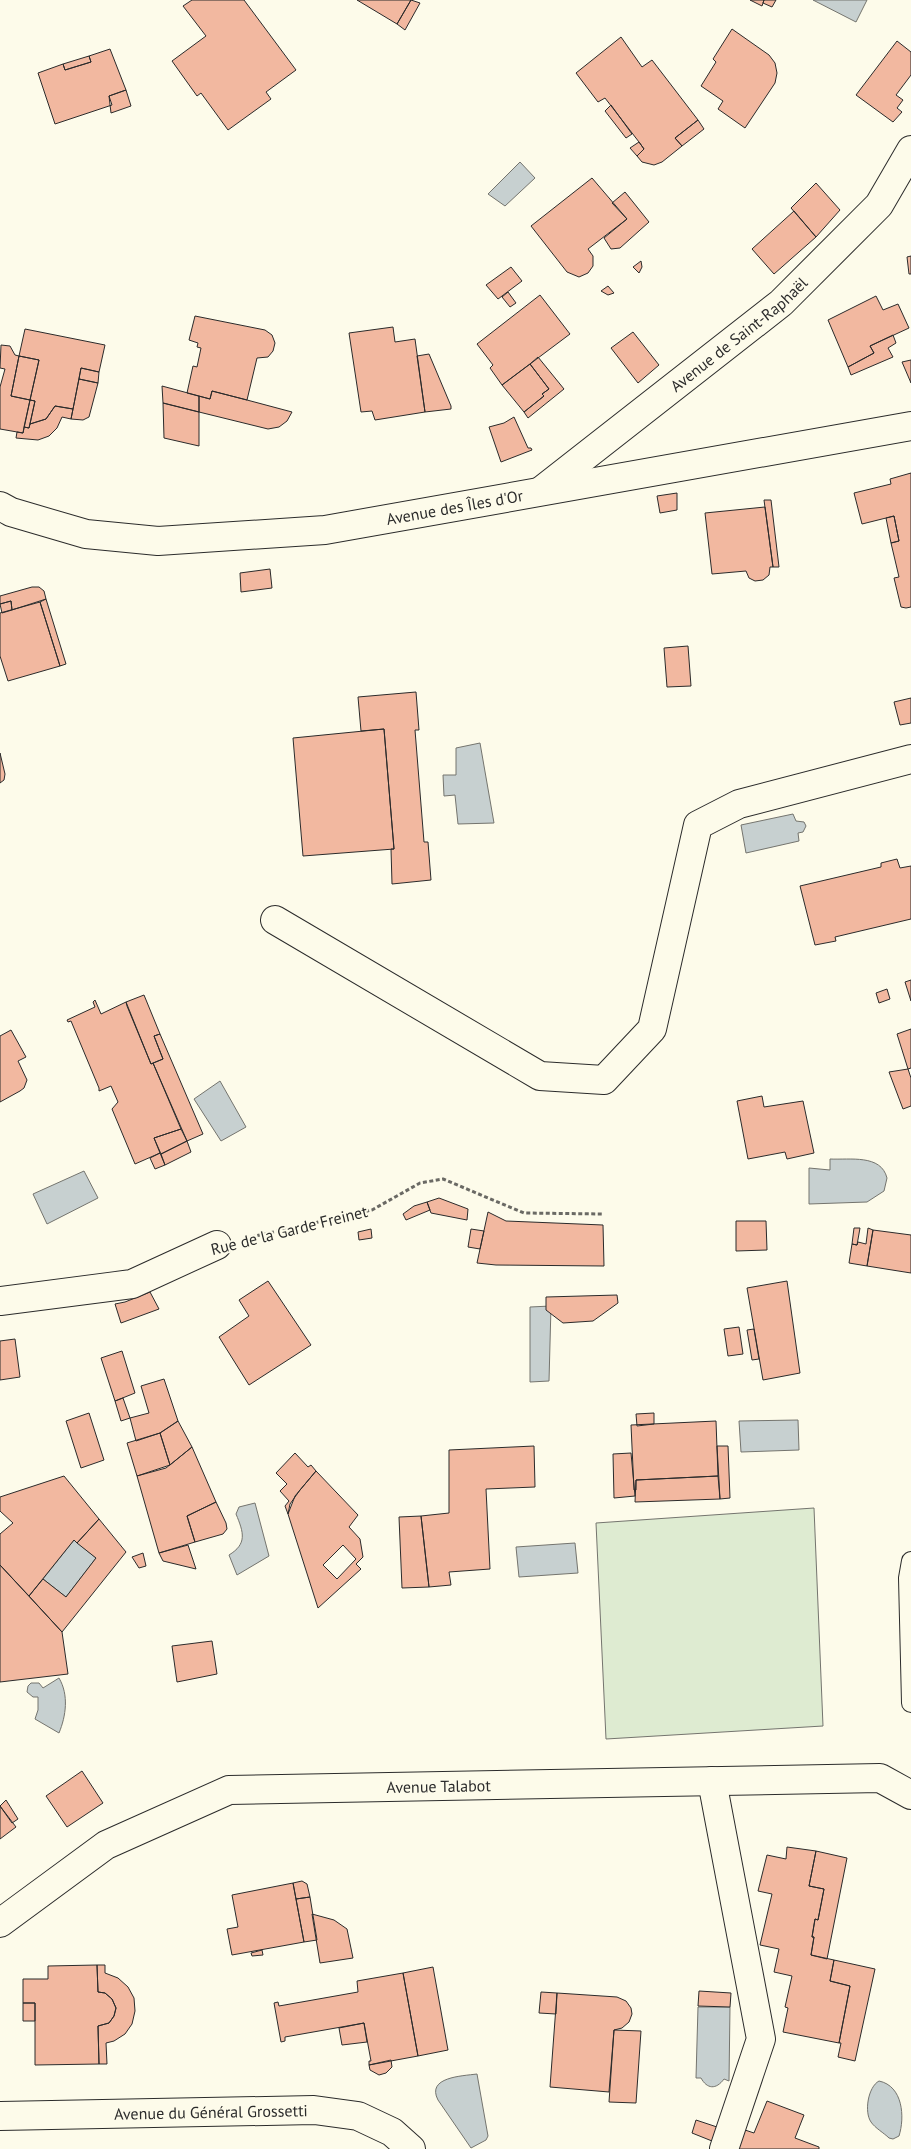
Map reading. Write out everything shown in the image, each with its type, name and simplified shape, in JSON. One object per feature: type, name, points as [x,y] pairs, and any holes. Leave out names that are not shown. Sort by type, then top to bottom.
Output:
[{"type":"street","name":"Avenue de Saint-Raphaël","points":[[538,492],[781,302],[879,205],[911,150]]},
{"type":"street","name":"Avenue des Îles d'Or","points":[[0,506],[11,512],[86,534],[158,542],[325,530],[911,426]]},
{"type":"street","points":[[274,920],[540,1076],[604,1080],[652,1029],[698,825],[739,804],[911,759]]},
{"type":"street","name":"Rue de la Garde Freinet","points":[[0,1301],[132,1284],[216,1245]]},
{"type":"street","name":"Avenue Talabot","points":[[0,1923],[106,1844],[229,1790],[880,1778],[911,1795]]},
{"type":"street","points":[[712,1781],[761,2038],[724,2149]]},
{"type":"street","name":"Avenue du Général Grossetti","points":[[0,2116],[314,2110],[358,2116],[392,2132],[412,2149]]},
{"type":"lane","points":[[911,1561],[908,1578],[911,1703]]},
{"type":"path","name":"Rue de la Garde Freinet","points":[[216,1245],[372,1210],[420,1183],[443,1179],[524,1213],[603,1214]]},
{"type":"green space","points":[[814,1508],[823,1726],[606,1739],[596,1523]]},
{"type":"shaded area","points":[[813,0],[867,0],[856,22]]},
{"type":"shaded area","points":[[520,162],[535,178],[505,206],[488,194]]},
{"type":"shaded area","points":[[480,743],[494,823],[458,824],[455,795],[444,796],[443,775],[456,775],[456,748]]},
{"type":"shaded area","points":[[793,814],[796,821],[804,822],[806,826],[803,832],[798,833],[799,841],[746,853],[741,825]]},
{"type":"shaded area","points":[[220,1081],[246,1127],[221,1141],[194,1099]]},
{"type":"shaded area","points":[[830,1159],[864,1160],[878,1165],[884,1170],[887,1178],[884,1191],[867,1202],[809,1204],[809,1168],[830,1170]]},
{"type":"shaded area","points":[[84,1171],[98,1198],[47,1224],[33,1194]]},
{"type":"shaded area","points":[[551,1306],[549,1381],[530,1382],[530,1307]]},
{"type":"shaded area","points":[[798,1420],[799,1450],[741,1452],[739,1421]]},
{"type":"shaded area","points":[[255,1503],[269,1556],[237,1575],[229,1555],[239,1547],[242,1538],[241,1527],[236,1514],[239,1507]]},
{"type":"shaded area","points":[[74,1540],[96,1558],[66,1597],[43,1579]]},
{"type":"shaded area","points":[[575,1543],[578,1573],[519,1577],[516,1547]]},
{"type":"shaded area","points":[[59,1678],[64,1691],[65,1705],[59,1733],[35,1719],[38,1710],[38,1697],[33,1697],[27,1692],[28,1686],[31,1683],[39,1683],[43,1688]]},
{"type":"shaded area","points":[[698,2007],[730,2007],[729,2081],[724,2079],[718,2085],[712,2087],[703,2082],[701,2078],[696,2078]]},
{"type":"shaded area","points":[[477,2074],[488,2136],[486,2140],[471,2148],[438,2100],[436,2092],[441,2082],[447,2079]]},
{"type":"shaded area","points":[[879,2081],[893,2089],[900,2103],[902,2112],[901,2128],[899,2136],[893,2139],[889,2138],[875,2126],[869,2118],[868,2100],[872,2089]]},
{"type":"building","points":[[192,0],[244,0],[296,70],[266,92],[271,99],[228,130],[201,93],[197,96],[172,61],[206,36],[183,6]]},
{"type":"building","points":[[357,0],[411,0],[397,24]]},
{"type":"building","points":[[411,0],[420,3],[405,30],[397,24]]},
{"type":"building","points":[[750,0],[764,0],[762,6]]},
{"type":"building","points":[[764,0],[776,0],[772,7],[763,3]]},
{"type":"building","points":[[732,29],[769,55],[775,63],[777,73],[775,83],[745,128],[718,109],[723,101],[701,86],[716,62],[713,59]]},
{"type":"building","points":[[621,37],[642,67],[652,60],[698,120],[675,138],[682,146],[662,162],[654,165],[642,162],[637,156],[644,149],[639,142],[605,98],[598,102],[576,73]]},
{"type":"building","points":[[897,41],[911,52],[911,75],[896,95],[903,100],[897,108],[902,112],[893,122],[856,95]]},
{"type":"building","points":[[110,49],[126,90],[109,96],[112,105],[55,124],[38,73],[63,64],[65,70],[91,62],[89,56]]},
{"type":"building","points":[[89,56],[91,62],[65,70],[63,64]]},
{"type":"building","points":[[126,90],[131,106],[111,113],[109,96]]},
{"type":"building","points":[[611,105],[632,134],[626,138],[605,111]]},
{"type":"building","points":[[698,120],[704,129],[682,146],[675,138]]},
{"type":"building","points":[[639,142],[644,149],[637,156],[630,148]]},
{"type":"building","points":[[592,178],[627,219],[588,249],[593,256],[593,266],[588,273],[579,277],[567,272],[531,226]]},
{"type":"building","points":[[816,183],[840,210],[816,237],[791,208]]},
{"type":"building","points":[[625,192],[649,222],[620,248],[611,249],[604,238],[627,219],[612,203]]},
{"type":"building","points":[[794,211],[816,237],[774,274],[752,249]]},
{"type":"building","points":[[911,256],[911,274],[909,274],[907,257]]},
{"type":"building","points":[[641,261],[642,267],[639,273],[633,267]]},
{"type":"building","points":[[511,267],[522,281],[498,299],[486,285]]},
{"type":"building","points":[[608,286],[614,293],[608,295],[601,291]]},
{"type":"building","points":[[508,292],[516,303],[510,307],[502,297]]},
{"type":"building","points":[[540,295],[570,334],[502,385],[490,368],[493,365],[477,344]]},
{"type":"building","points":[[876,296],[883,310],[898,304],[909,328],[870,346],[874,353],[848,367],[828,320]]},
{"type":"building","points":[[195,316],[265,330],[272,335],[275,343],[273,351],[268,357],[257,358],[247,400],[212,391],[210,399],[187,393],[193,366],[197,367],[201,348],[197,347],[198,343],[189,340]]},
{"type":"building","points":[[393,327],[395,342],[415,339],[425,412],[375,420],[372,411],[361,412],[349,333]]},
{"type":"building","points":[[25,329],[105,345],[99,372],[81,368],[73,409],[55,406],[46,419],[30,424],[35,401],[30,400],[39,360],[19,356]]},
{"type":"building","points":[[633,332],[659,365],[638,383],[611,348]]},
{"type":"building","points":[[893,335],[896,343],[888,348],[893,357],[851,375],[848,367],[874,353],[870,346]]},
{"type":"building","points":[[1,345],[10,346],[15,355],[19,356],[11,396],[30,400],[23,433],[0,429],[0,387],[5,369],[0,368]]},
{"type":"building","points":[[429,354],[451,409],[425,412],[417,356]]},
{"type":"building","points":[[19,356],[39,360],[30,400],[11,396]]},
{"type":"building","points":[[538,357],[564,389],[528,418],[524,412],[544,396],[542,394],[549,389],[530,364]]},
{"type":"building","points":[[911,360],[911,383],[902,362]]},
{"type":"building","points":[[530,364],[549,389],[542,394],[544,396],[524,412],[502,385]]},
{"type":"building","points":[[81,368],[99,372],[98,383],[79,379]]},
{"type":"building","points":[[79,379],[98,383],[89,417],[83,420],[71,419]]},
{"type":"building","points":[[162,386],[199,396],[199,412],[163,403]]},
{"type":"building","points":[[212,391],[292,412],[287,421],[279,427],[268,429],[199,412],[199,396],[210,399]]},
{"type":"building","points":[[30,400],[35,401],[29,428],[24,427]]},
{"type":"building","points":[[163,403],[199,412],[199,446],[164,438]]},
{"type":"building","points":[[55,406],[73,409],[71,419],[62,417],[57,428],[49,436],[38,440],[16,438],[17,432],[23,433],[24,427],[29,428],[30,424],[46,419]]},
{"type":"building","points":[[514,417],[528,448],[532,450],[501,462],[489,427],[504,423]]},
{"type":"building","points":[[911,473],[911,607],[906,608],[901,607],[894,578],[899,577],[891,543],[899,541],[894,516],[862,524],[854,493],[891,484],[890,479]]},
{"type":"building","points":[[677,493],[677,510],[660,513],[657,496]]},
{"type":"building","points":[[764,500],[771,500],[779,567],[773,567]]},
{"type":"building","points":[[765,507],[773,567],[770,567],[769,575],[763,580],[755,581],[749,578],[746,571],[712,574],[705,513]]},
{"type":"building","points":[[894,516],[899,541],[891,543],[886,518]]},
{"type":"building","points":[[270,569],[272,588],[241,592],[240,573]]},
{"type":"building","points":[[32,587],[39,587],[44,591],[46,599],[12,610],[11,601],[0,604],[0,596]]},
{"type":"building","points":[[46,599],[66,664],[60,666],[40,602]]},
{"type":"building","points":[[11,601],[12,610],[2,613],[0,604]]},
{"type":"building","points":[[40,602],[60,666],[8,681],[0,656],[0,613]]},
{"type":"building","points":[[688,646],[691,686],[667,687],[664,648]]},
{"type":"building","points":[[416,692],[419,730],[415,730],[424,842],[428,842],[431,880],[392,884],[391,849],[394,849],[384,729],[361,731],[358,697]]},
{"type":"building","points":[[911,698],[911,723],[900,725],[894,702]]},
{"type":"building","points":[[384,729],[394,849],[303,856],[293,738]]},
{"type":"building","points":[[0,753],[5,774],[4,780],[0,783]]},
{"type":"building","points":[[897,859],[900,868],[911,866],[911,919],[835,937],[836,941],[815,945],[800,886],[881,867],[881,863]]},
{"type":"building","points":[[911,980],[911,1001],[905,982]]},
{"type":"building","points":[[887,989],[890,999],[879,1003],[876,993]]},
{"type":"building","points":[[144,995],[160,1034],[154,1036],[163,1059],[151,1064],[126,1002]]},
{"type":"building","points":[[95,1000],[101,1014],[126,1002],[151,1064],[153,1063],[181,1129],[154,1138],[160,1153],[135,1164],[112,1109],[118,1102],[111,1086],[99,1091],[71,1021],[68,1022],[67,1020],[95,1007],[93,1002]]},
{"type":"building","points":[[911,1029],[911,1068],[908,1069],[897,1034]]},
{"type":"building","points":[[11,1030],[26,1057],[18,1061],[27,1080],[24,1088],[0,1102],[0,1036]]},
{"type":"building","points":[[160,1034],[203,1134],[187,1141],[153,1063],[163,1059],[154,1036]]},
{"type":"building","points":[[908,1069],[911,1078],[911,1106],[903,1109],[889,1072]]},
{"type":"building","points":[[762,1096],[764,1107],[803,1101],[814,1153],[787,1159],[785,1152],[748,1159],[737,1101]]},
{"type":"building","points":[[181,1129],[187,1141],[161,1154],[154,1138]]},
{"type":"building","points":[[187,1141],[191,1152],[165,1165],[161,1154]]},
{"type":"building","points":[[160,1153],[165,1165],[155,1169],[150,1158]]},
{"type":"building","points":[[439,1198],[468,1209],[467,1220],[431,1213],[427,1202]]},
{"type":"building","points":[[427,1202],[430,1210],[406,1220],[403,1214],[414,1206]]},
{"type":"building","points":[[488,1212],[506,1221],[603,1225],[604,1266],[496,1265],[477,1263]]},
{"type":"building","points":[[736,1221],[766,1221],[767,1250],[736,1251]]},
{"type":"building","points":[[854,1228],[860,1228],[857,1245],[852,1244]]},
{"type":"building","points":[[868,1228],[873,1230],[867,1266],[849,1263],[852,1244],[857,1245],[858,1242],[866,1244]]},
{"type":"building","points":[[371,1229],[372,1238],[359,1240],[358,1232]]},
{"type":"building","points":[[471,1229],[484,1231],[480,1249],[468,1247]]},
{"type":"building","points":[[873,1230],[911,1235],[911,1273],[867,1266]]},
{"type":"building","points":[[268,1281],[311,1345],[249,1385],[219,1337],[249,1316],[239,1300]]},
{"type":"building","points":[[787,1281],[800,1373],[763,1380],[747,1288]]},
{"type":"building","points":[[150,1292],[159,1309],[121,1323],[115,1304]]},
{"type":"building","points":[[617,1295],[618,1303],[593,1321],[563,1323],[546,1310],[546,1297]]},
{"type":"building","points":[[739,1327],[743,1354],[728,1356],[724,1329]]},
{"type":"building","points":[[754,1329],[759,1359],[752,1360],[747,1330]]},
{"type":"building","points":[[15,1339],[20,1377],[0,1380],[0,1341]]},
{"type":"building","points":[[122,1351],[135,1393],[115,1401],[101,1358]]},
{"type":"building","points":[[164,1379],[178,1421],[160,1433],[136,1441],[130,1418],[149,1413],[141,1386]]},
{"type":"building","points":[[123,1398],[130,1418],[121,1421],[115,1401]]},
{"type":"building","points":[[89,1413],[104,1460],[81,1468],[66,1421]]},
{"type":"building","points":[[654,1413],[654,1424],[637,1426],[636,1414]]},
{"type":"building","points":[[178,1421],[192,1447],[170,1465],[160,1433]]},
{"type":"building","points":[[716,1421],[718,1476],[636,1480],[636,1490],[634,1490],[631,1425]]},
{"type":"building","points":[[160,1433],[170,1465],[137,1476],[127,1443]]},
{"type":"building","points":[[534,1446],[535,1487],[486,1489],[490,1569],[449,1572],[451,1585],[429,1587],[421,1516],[449,1513],[449,1450]]},
{"type":"building","points":[[717,1446],[728,1446],[730,1498],[720,1499]]},
{"type":"building","points":[[192,1447],[216,1502],[187,1516],[195,1542],[159,1553],[137,1476],[166,1468]]},
{"type":"building","points":[[295,1453],[308,1467],[311,1465],[316,1471],[290,1504],[288,1514],[285,1506],[289,1501],[280,1491],[287,1484],[276,1473]]},
{"type":"building","points":[[631,1453],[635,1496],[614,1498],[613,1454]]},
{"type":"building","points":[[316,1471],[358,1515],[349,1527],[360,1539],[363,1557],[356,1564],[361,1569],[318,1608],[288,1514],[295,1496]],"holes":[[[343,1545],[356,1559],[337,1579],[323,1565]]]},
{"type":"building","points":[[64,1476],[99,1519],[77,1543],[74,1540],[29,1596],[0,1565],[0,1534],[13,1523],[0,1511],[0,1497]]},
{"type":"building","points":[[718,1476],[720,1499],[635,1502],[636,1480]]},
{"type":"building","points":[[216,1502],[227,1529],[223,1534],[195,1542],[187,1516]]},
{"type":"building","points":[[421,1516],[429,1587],[402,1588],[399,1517]]},
{"type":"building","points":[[99,1519],[126,1552],[62,1632],[29,1596],[43,1579],[66,1597],[96,1558],[77,1543]]},
{"type":"building","points":[[188,1545],[196,1569],[163,1561],[159,1553]]},
{"type":"building","points":[[143,1553],[146,1566],[139,1568],[132,1557]]},
{"type":"building","points":[[0,1565],[62,1632],[68,1674],[0,1682]]},
{"type":"building","points":[[212,1641],[217,1674],[177,1682],[172,1646]]},
{"type":"building","points":[[82,1771],[103,1803],[67,1827],[46,1796]]},
{"type":"building","points":[[6,1800],[18,1819],[12,1823],[0,1806]]},
{"type":"building","points":[[0,1806],[16,1827],[0,1839]]},
{"type":"building","points":[[787,1847],[816,1851],[809,1886],[824,1889],[818,1920],[815,1919],[811,1955],[834,1960],[830,1981],[850,1986],[839,2043],[783,2032],[788,2008],[785,2007],[792,1976],[774,1972],[779,1949],[760,1945],[772,1894],[758,1891],[767,1855],[786,1859]]},
{"type":"building","points":[[816,1851],[847,1858],[827,1959],[811,1955],[815,1919],[818,1920],[824,1889],[809,1886]]},
{"type":"building","points":[[302,1881],[307,1884],[310,1897],[296,1899],[293,1883]]},
{"type":"building","points":[[293,1883],[304,1942],[232,1955],[227,1929],[238,1927],[232,1895]]},
{"type":"building","points":[[310,1897],[317,1940],[304,1942],[296,1899]]},
{"type":"building","points":[[312,1914],[334,1920],[347,1929],[353,1958],[320,1963]]},
{"type":"building","points":[[262,1950],[263,1955],[252,1956],[251,1953]]},
{"type":"building","points":[[834,1960],[875,1969],[855,2061],[838,2057],[850,1986],[830,1981]]},
{"type":"building","points":[[97,1965],[98,1992],[105,1993],[112,1999],[116,2008],[114,2016],[109,2023],[98,2026],[99,2064],[35,2065],[35,2003],[23,2003],[23,1979],[48,1979],[48,1966]]},
{"type":"building","points":[[97,1965],[105,1965],[105,1973],[118,1978],[128,1987],[134,1998],[135,2011],[132,2024],[125,2034],[114,2041],[106,2043],[107,2064],[99,2064],[98,2026],[109,2023],[114,2016],[116,2008],[112,1999],[105,1993],[98,1992]]},
{"type":"building","points":[[433,1967],[448,2050],[418,2056],[403,1973]]},
{"type":"building","points":[[403,1973],[418,2056],[369,2065],[369,2061],[371,2061],[364,2023],[285,2037],[285,2041],[281,2042],[274,2003],[278,2002],[279,2006],[358,1992],[357,1981]]},
{"type":"building","points":[[699,1991],[731,1993],[730,2007],[698,2006]]},
{"type":"building","points":[[541,1992],[557,1993],[556,2014],[539,2013]]},
{"type":"building","points":[[557,1993],[617,1997],[626,2001],[631,2008],[632,2014],[629,2022],[622,2028],[614,2030],[609,2092],[550,2087]]},
{"type":"building","points":[[23,2003],[35,2003],[35,2021],[23,2021]]},
{"type":"building","points":[[364,2023],[367,2042],[342,2045],[339,2028]]},
{"type":"building","points":[[614,2030],[641,2031],[636,2103],[609,2102]]},
{"type":"building","points":[[391,2060],[392,2067],[386,2073],[379,2075],[370,2070],[369,2065]]},
{"type":"building","points":[[767,2101],[804,2115],[795,2138],[819,2147],[819,2149],[734,2149],[742,2129],[754,2133]]},
{"type":"building","points":[[696,2120],[717,2127],[712,2141],[692,2133]]}]
